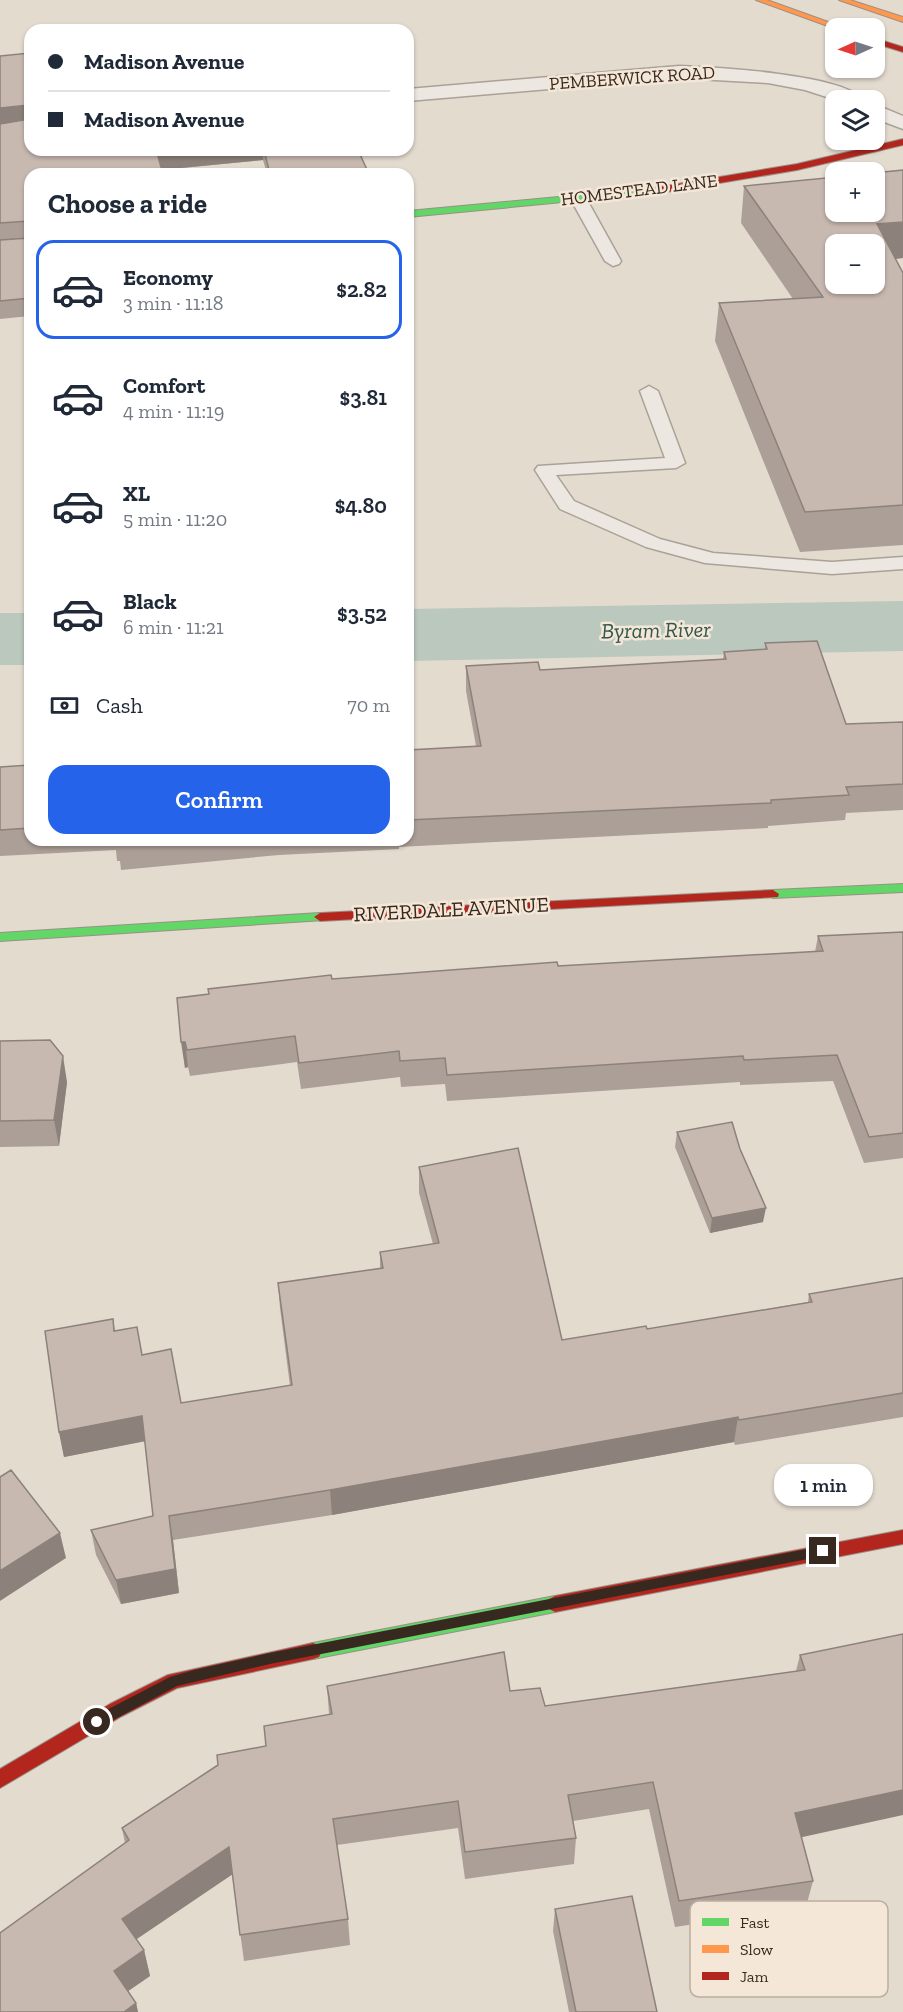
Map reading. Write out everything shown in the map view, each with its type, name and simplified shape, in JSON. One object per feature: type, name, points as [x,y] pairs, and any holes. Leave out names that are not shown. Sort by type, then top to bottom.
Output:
[{"type":"street","points":[[760,0],[825,22]]},
{"type":"street","points":[[843,0],[903,20]]},
{"type":"street","points":[[885,44],[903,51]]},
{"type":"street","name":"PEMBERWICK ROAD","points":[[414,95],[679,72],[761,74],[830,90]]},
{"type":"street","points":[[885,115],[903,123]]},
{"type":"street","name":"HOMESTEAD LANE","points":[[414,213],[676,189],[797,166],[903,142]]},
{"type":"street","name":"RIVERDALE AVENUE","points":[[0,937],[496,906],[903,888]]},
{"type":"street","points":[[0,1779],[116,1710],[174,1681],[282,1656],[903,1537]]},
{"type":"lane","points":[[578,198],[613,261]]},
{"type":"lane","points":[[649,391],[676,463],[544,470],[567,505],[653,543],[712,559],[832,568],[903,563]]},
{"type":"building","points":[[24,54],[24,105],[0,108],[0,56]]},
{"type":"building","points":[[24,120],[24,156],[158,156],[161,168],[24,168],[24,221],[0,223],[0,124]]},
{"type":"building","points":[[266,156],[361,156],[366,168],[268,168]]},
{"type":"building","points":[[903,170],[903,222],[877,224],[882,234],[825,234],[825,294],[885,294],[885,239],[903,273],[903,505],[805,512],[719,303],[823,297],[744,186],[825,178],[825,222],[885,222],[885,172]]},
{"type":"building","points":[[24,238],[24,299],[0,301],[0,240]]},
{"type":"building","points":[[817,641],[846,724],[903,722],[903,784],[846,787],[849,795],[771,800],[771,803],[414,820],[414,750],[481,746],[466,666],[538,662],[540,670],[726,659],[724,652],[767,649],[765,643]]},
{"type":"building","points":[[24,765],[24,828],[0,830],[0,767]]},
{"type":"building","points":[[903,932],[903,1133],[869,1137],[837,1055],[744,1060],[743,1056],[447,1075],[445,1058],[400,1061],[399,1051],[299,1063],[295,1036],[187,1050],[185,1042],[181,1042],[177,998],[209,994],[208,989],[331,975],[332,979],[557,962],[558,966],[823,951],[818,936]]},
{"type":"building","points":[[50,1040],[63,1056],[54,1120],[0,1121],[0,1041]]},
{"type":"building","points":[[732,1122],[740,1149],[766,1208],[712,1218],[677,1132]]},
{"type":"building","points":[[518,1148],[562,1340],[646,1326],[647,1329],[812,1302],[809,1294],[903,1278],[903,1393],[739,1420],[738,1417],[330,1490],[169,1516],[175,1569],[116,1580],[91,1530],[153,1516],[142,1416],[59,1432],[45,1331],[113,1319],[114,1331],[137,1327],[142,1355],[171,1349],[181,1403],[292,1385],[278,1283],[383,1268],[380,1252],[439,1243],[419,1167]]},
{"type":"building","points":[[11,1470],[60,1533],[0,1571],[0,1477]]},
{"type":"building","points":[[903,1634],[903,1790],[795,1813],[813,1881],[679,1901],[653,1782],[568,1795],[576,1838],[465,1852],[458,1801],[333,1819],[348,1919],[240,1935],[229,1847],[122,1919],[144,1950],[114,1971],[136,2003],[124,2012],[0,2012],[0,1933],[129,1840],[122,1828],[218,1765],[217,1755],[266,1746],[264,1726],[332,1714],[327,1686],[504,1652],[510,1691],[540,1688],[545,1706],[805,1670],[800,1655]]},
{"type":"building","points":[[632,1896],[657,2012],[576,2012],[555,1909]]},
{"type":"waterway","name":"Byram River","points":[[414,635],[903,626]]},
{"type":"waterway","name":"Byram River","points":[[0,639],[24,639]]},
{"type":"traffic: fast","points":[[414,213],[654,191]]},
{"type":"traffic: fast","points":[[773,894],[903,888]]},
{"type":"traffic: fast","points":[[0,937],[320,917]]},
{"type":"traffic: fast","points":[[313,1651],[555,1604]]},
{"type":"traffic: slow","points":[[760,0],[825,22]]},
{"type":"traffic: slow","points":[[843,0],[903,20]]},
{"type":"traffic: jam","points":[[885,44],[903,50]]},
{"type":"traffic: jam","points":[[654,191],[797,167],[903,142]]},
{"type":"traffic: jam","points":[[320,917],[773,894]]},
{"type":"traffic: jam","points":[[555,1604],[903,1537]]},
{"type":"traffic: jam","points":[[0,1779],[116,1710],[174,1681],[313,1651]]},
{"type":"route","points":[[97,1722],[174,1681],[194,1676],[270,1659],[823,1551]]}]
